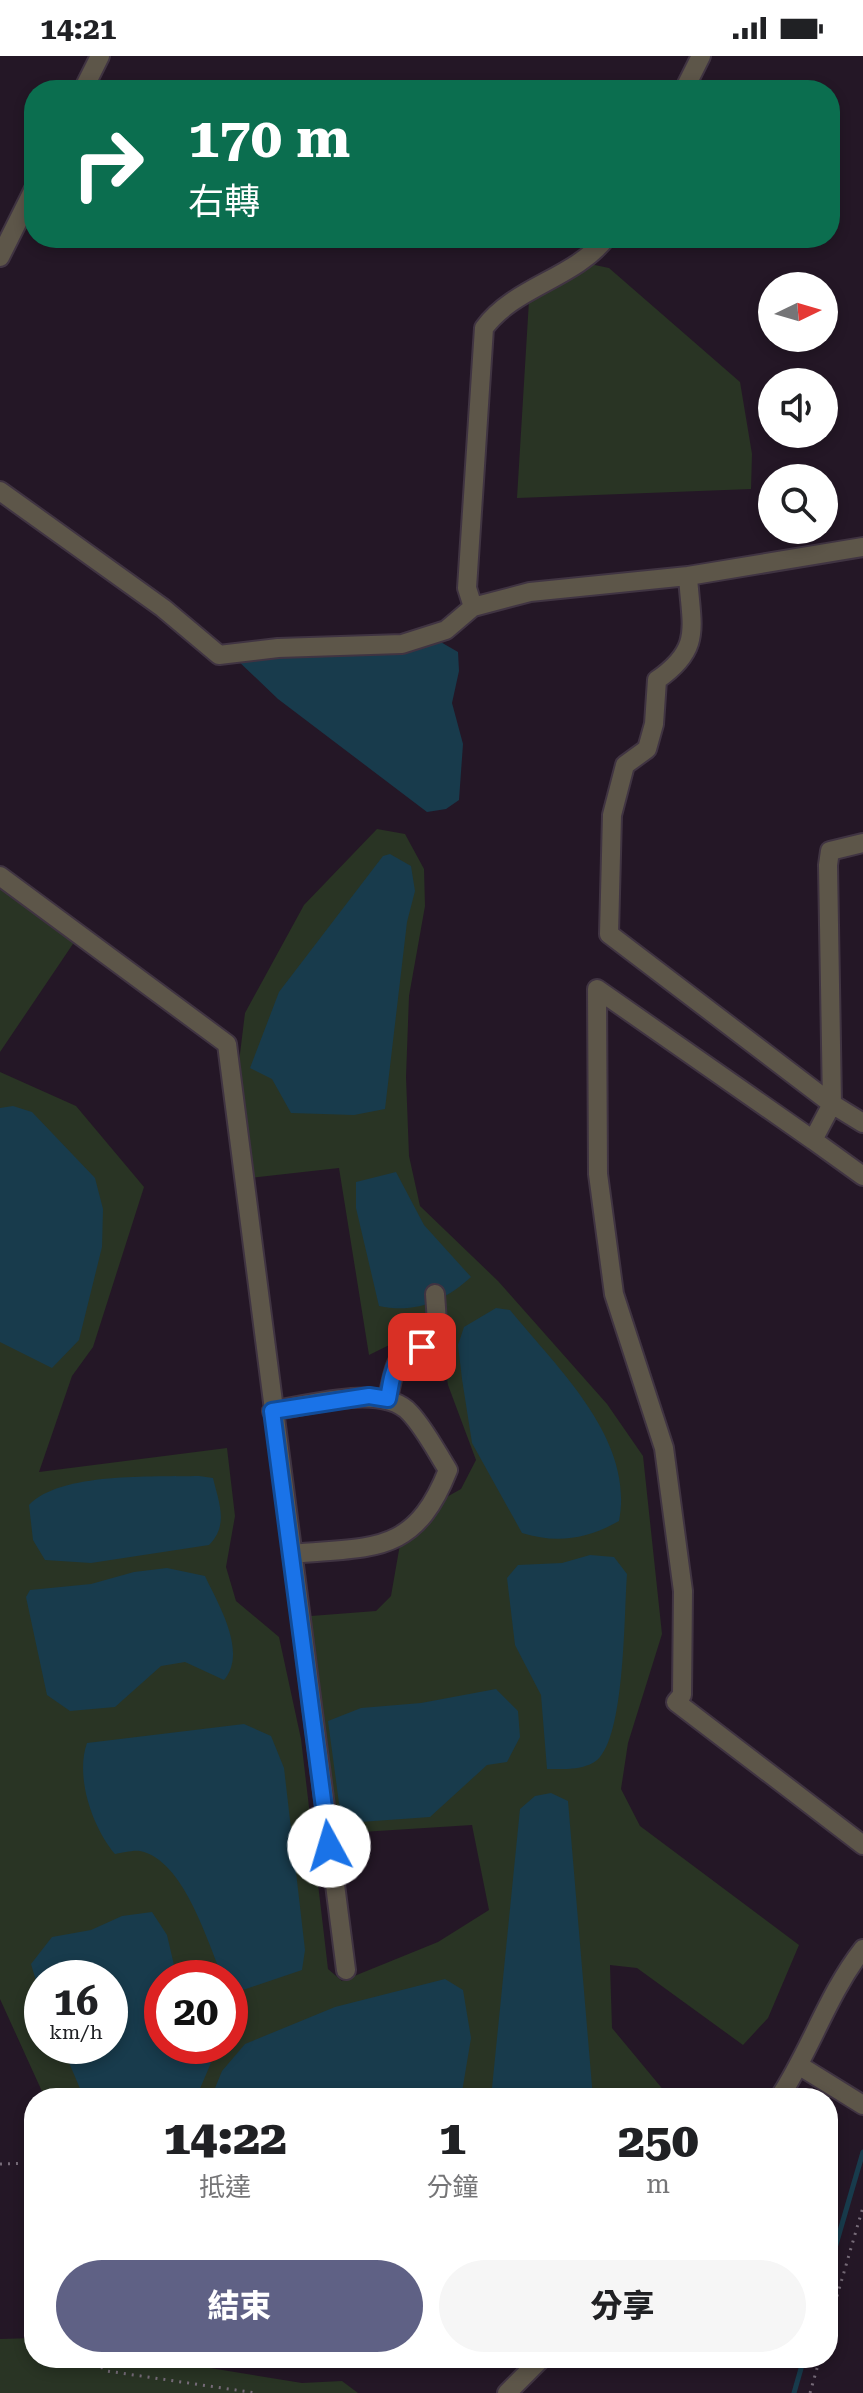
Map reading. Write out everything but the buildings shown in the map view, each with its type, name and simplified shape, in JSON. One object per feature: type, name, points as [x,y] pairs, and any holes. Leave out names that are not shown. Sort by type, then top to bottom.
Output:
[{"type":"lane","points":[[88,80],[100,56]]},
{"type":"lane","points":[[689,80],[701,56]]},
{"type":"lane","points":[[0,257],[24,209]]},
{"type":"lane","points":[[473,607],[467,588],[484,328],[508,304],[592,256],[598,248]]},
{"type":"lane","points":[[0,491],[163,608],[219,655],[278,648],[402,644],[446,630],[473,607],[530,592],[688,576],[863,547]]},
{"type":"lane","points":[[688,576],[692,641],[681,663],[657,680],[654,724],[647,749],[625,765],[612,815],[609,934],[832,1104],[863,1123]]},
{"type":"lane","points":[[813,1140],[832,1104],[830,851],[863,843]]},
{"type":"lane","points":[[0,876],[227,1044],[241,1134],[272,1411],[346,1970]]},
{"type":"lane","points":[[863,1176],[597,989],[598,1174],[614,1294],[664,1448],[677,1535],[683,1591],[682,1695],[676,1702],[863,1845]]},
{"type":"lane","points":[[388,1399],[394,1365],[405,1351],[422,1347],[438,1336],[435,1294]]},
{"type":"lane","points":[[272,1411],[369,1396],[388,1399],[408,1410],[448,1470],[435,1504],[416,1527],[392,1541],[292,1554]]},
{"type":"lane","points":[[786,2088],[800,2066],[839,1980],[863,1949]]},
{"type":"lane","points":[[800,2066],[836,2088]]},
{"type":"lane","points":[[838,2090],[863,2105]]},
{"type":"lane","points":[[507,2393],[532,2368]]},
{"type":"path","points":[[0,2164],[24,2163]]},
{"type":"path","points":[[838,2293],[863,2207]]},
{"type":"path","points":[[103,2368],[256,2393]]},
{"type":"path","points":[[810,2393],[817,2368]]},
{"type":"green space","points":[[576,261],[609,268],[740,382],[752,454],[751,489],[517,498],[530,284]]},
{"type":"green space","points":[[377,829],[405,834],[424,869],[425,906],[409,996],[406,1077],[409,1156],[420,1206],[498,1281],[607,1404],[643,1456],[662,1634],[628,1743],[621,1789],[640,1826],[799,1945],[768,2018],[743,2045],[637,1968],[610,1965],[612,2028],[662,2088],[40,2088],[30,2064],[128,2064],[128,1960],[24,1960],[24,2052],[0,1999],[0,1072],[76,1106],[144,1187],[93,1347],[72,1376],[39,1472],[227,1448],[235,1516],[226,1567],[236,1601],[279,1637],[301,1739],[328,1969],[342,1981],[438,1942],[489,1910],[472,1825],[346,1833],[336,1819],[321,1704],[306,1703],[298,1617],[376,1611],[391,1596],[403,1527],[427,1508],[461,1489],[476,1460],[448,1385],[438,1321],[369,1355],[339,1168],[249,1178],[238,1070],[245,1013],[304,905]]},
{"type":"green space","points":[[0,873],[81,932],[0,1052]]},
{"type":"green space","points":[[24,2338],[24,2368],[210,2368],[302,2383],[342,2381],[358,2393],[0,2393],[0,2339]]},
{"type":"water","points":[[387,634],[432,637],[458,652],[459,671],[452,703],[463,744],[459,800],[446,809],[427,812],[278,699],[235,658],[263,642]]},
{"type":"water","points":[[390,854],[411,866],[415,891],[407,922],[385,1109],[354,1115],[291,1113],[272,1079],[250,1068],[279,992],[383,856]]},
{"type":"water","points":[[13,1106],[32,1112],[95,1178],[103,1209],[102,1247],[79,1340],[52,1368],[0,1342],[0,1108]]},
{"type":"water","points":[[396,1172],[424,1225],[471,1277],[451,1293],[417,1307],[379,1306],[356,1208],[356,1182]]},
{"type":"water","points":[[496,1308],[510,1310],[569,1381],[604,1433],[621,1491],[619,1521],[572,1538],[547,1538],[522,1533],[472,1443],[458,1345],[464,1327]]},
{"type":"water","points":[[108,1478],[213,1478],[220,1505],[219,1530],[209,1545],[91,1563],[45,1560],[33,1540],[29,1505],[43,1494]]},
{"type":"water","points":[[590,1555],[614,1557],[627,1574],[622,1670],[614,1722],[608,1742],[595,1762],[575,1768],[547,1769],[541,1695],[515,1645],[507,1578],[518,1565],[562,1563]]},
{"type":"water","points":[[167,1568],[205,1576],[232,1642],[231,1669],[224,1680],[185,1662],[161,1666],[115,1707],[70,1711],[47,1695],[26,1597],[30,1590],[91,1584],[134,1572]]},
{"type":"water","points":[[496,1689],[518,1711],[520,1737],[507,1762],[487,1765],[430,1817],[346,1823],[339,1803],[328,1721],[361,1708],[421,1703]]},
{"type":"water","points":[[244,1724],[271,1736],[284,1768],[305,1950],[302,1970],[248,1988],[248,1960],[216,1960],[192,1904],[169,1869],[156,1858],[140,1851],[115,1854],[99,1830],[88,1801],[83,1770],[87,1743]]},
{"type":"water","points":[[551,1793],[568,1801],[592,2088],[492,2088],[520,1809],[535,1796]]},
{"type":"water","points":[[152,1912],[167,1935],[173,1960],[144,1960],[144,2064],[210,2064],[200,2088],[80,2088],[70,2064],[128,2064],[128,1960],[34,1960],[52,1937],[91,1930],[122,1916]]},
{"type":"water","points":[[445,1979],[463,1990],[471,2038],[463,2088],[215,2088],[228,2064],[248,2064],[248,2043],[335,2007]]},
{"type":"waterway","points":[[838,2238],[863,2152]]},
{"type":"waterway","points":[[794,2393],[801,2368]]},
{"type":"route","points":[[329,1846],[317,1733],[272,1411],[369,1396],[388,1399],[394,1365],[405,1351],[422,1347]]}]
